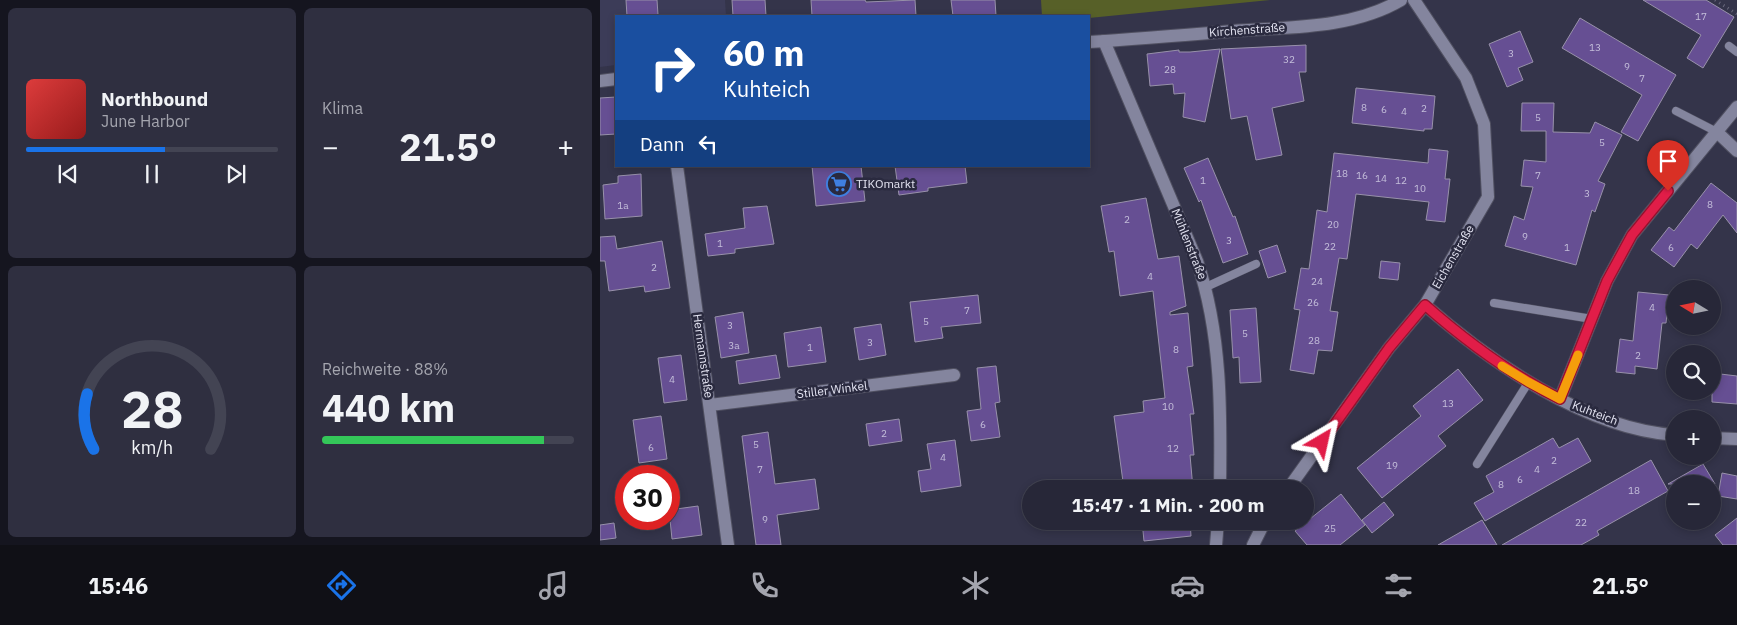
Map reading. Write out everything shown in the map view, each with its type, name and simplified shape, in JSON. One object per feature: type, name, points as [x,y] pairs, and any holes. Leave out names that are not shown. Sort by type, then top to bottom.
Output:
[{"type":"street","name":"Kirchenstraße","points":[[1090,42],[1314,26],[1359,17],[1383,9],[1401,0]]},
{"type":"street","name":"Eichenstraße","points":[[1294,480],[1389,348],[1425,305],[1488,197],[1484,124],[1466,78],[1414,0]]},
{"type":"street","name":"Mühlenstraße","points":[[1104,41],[1197,261],[1206,288],[1220,386],[1220,480]]},
{"type":"street","points":[[600,81],[615,79]]},
{"type":"street","points":[[1560,399],[1607,281],[1632,235],[1737,107]]},
{"type":"street","points":[[1717,132],[1737,151]]},
{"type":"street","name":"Hermannstraße","points":[[677,167],[728,545]]},
{"type":"street","name":"Kuhteich","points":[[1425,305],[1465,340],[1528,382],[1600,417],[1666,434]]},
{"type":"street","name":"Stiller Winkel","points":[[710,405],[954,374]]},
{"type":"street","points":[[1721,438],[1737,439]]},
{"type":"street","points":[[1216,545],[1217,530]]},
{"type":"street","points":[[1253,545],[1260,530]]},
{"type":"lane","points":[[1729,46],[1737,52]]},
{"type":"lane","points":[[1676,111],[1717,132]]},
{"type":"lane","points":[[1206,288],[1256,264]]},
{"type":"lane","points":[[1494,303],[1592,319]]},
{"type":"lane","points":[[1477,464],[1506,421],[1528,382]]},
{"type":"path","points":[[1714,0],[1737,14]]},
{"type":"shaded area","points":[[600,0],[725,0],[726,15],[615,15],[615,65],[600,67]]},
{"type":"green space","points":[[1041,0],[1270,0],[1090,18],[1090,15],[1042,15]]},
{"type":"building","points":[[626,0],[657,0],[658,15],[627,15]]},
{"type":"building","points":[[732,0],[765,0],[766,15],[733,15]]},
{"type":"building","points":[[811,0],[865,0],[866,2],[915,0],[916,15],[812,15]]},
{"type":"building","points":[[951,0],[995,0],[996,15],[953,15]]},
{"type":"building","points":[[1643,0],[1706,0],[1734,17],[1703,68],[1687,58],[1701,35]]},
{"type":"building","points":[[1580,18],[1676,75],[1638,141],[1621,132],[1642,95],[1562,48]]},
{"type":"building","points":[[1520,31],[1533,62],[1518,68],[1523,80],[1507,87],[1489,44]]},
{"type":"building","points":[[1306,45],[1306,72],[1299,72],[1304,101],[1272,108],[1282,155],[1256,160],[1247,116],[1231,119],[1221,49]]},
{"type":"building","points":[[1220,49],[1205,122],[1183,117],[1185,93],[1174,94],[1173,84],[1150,86],[1147,54],[1179,50],[1179,52],[1190,52]]},
{"type":"building","points":[[1356,88],[1435,96],[1432,129],[1424,129],[1424,131],[1352,123]]},
{"type":"building","points":[[615,97],[615,134],[600,135],[600,98]]},
{"type":"building","points":[[1522,103],[1554,103],[1553,132],[1590,133],[1595,122],[1622,135],[1598,181],[1605,184],[1595,212],[1592,210],[1576,265],[1505,246],[1514,216],[1524,220],[1533,187],[1521,186],[1524,160],[1546,162],[1546,131],[1521,131]]},
{"type":"building","points":[[1429,149],[1448,151],[1445,179],[1450,179],[1445,222],[1426,220],[1429,202],[1356,194],[1347,259],[1339,258],[1330,311],[1338,312],[1332,351],[1318,350],[1314,374],[1290,370],[1300,310],[1294,309],[1301,268],[1309,269],[1317,210],[1327,212],[1334,153],[1428,163]]},
{"type":"building","points":[[1208,158],[1233,217],[1235,216],[1248,254],[1223,263],[1201,200],[1199,202],[1184,168]]},
{"type":"building","name":"TIKOmarkt","points":[[812,167],[861,167],[865,201],[816,206]]},
{"type":"building","points":[[895,167],[965,167],[967,183],[928,188],[928,191],[899,195]]},
{"type":"building","points":[[641,174],[642,216],[605,219],[603,185],[618,183],[618,176]]},
{"type":"building","points":[[1711,183],[1737,203],[1737,233],[1723,215],[1697,249],[1691,244],[1674,267],[1651,250],[1669,227],[1674,231]]},
{"type":"building","points":[[1146,198],[1158,259],[1179,256],[1186,306],[1170,312],[1170,315],[1188,313],[1193,366],[1187,367],[1194,414],[1190,414],[1194,455],[1190,455],[1192,480],[1123,480],[1114,416],[1144,412],[1143,401],[1165,398],[1153,291],[1120,296],[1114,251],[1109,252],[1101,206]]},
{"type":"building","points":[[767,206],[774,244],[735,249],[735,253],[708,256],[705,234],[745,228],[743,208]]},
{"type":"building","points":[[615,236],[617,249],[662,241],[670,288],[645,292],[644,286],[609,291],[605,261],[600,261],[600,237]]},
{"type":"building","points":[[1277,245],[1286,272],[1268,278],[1259,251]]},
{"type":"building","points":[[1381,261],[1400,263],[1398,280],[1379,278]]},
{"type":"building","points":[[1638,292],[1666,295],[1666,323],[1662,323],[1657,369],[1635,366],[1635,374],[1616,372],[1620,339],[1633,341]]},
{"type":"building","points":[[978,295],[981,323],[941,327],[943,338],[915,342],[910,302]]},
{"type":"building","points":[[1256,308],[1261,382],[1240,383],[1239,357],[1233,358],[1230,310]]},
{"type":"building","points":[[743,312],[749,353],[721,358],[715,317]]},
{"type":"building","points":[[881,324],[886,355],[859,360],[854,328]]},
{"type":"building","points":[[821,327],[826,362],[788,367],[784,333]]},
{"type":"building","points":[[681,355],[687,400],[664,403],[658,358]]},
{"type":"building","points":[[776,355],[780,378],[739,384],[736,361]]},
{"type":"building","points":[[996,366],[1000,402],[995,403],[1000,437],[971,441],[967,411],[981,409],[977,368]]},
{"type":"building","points":[[1458,369],[1483,400],[1438,436],[1446,446],[1382,498],[1357,468],[1421,416],[1413,406]]},
{"type":"building","points":[[1721,374],[1737,376],[1737,404],[1712,402],[1712,400],[1721,400]]},
{"type":"building","points":[[661,416],[667,459],[639,463],[633,420]]},
{"type":"building","points":[[899,419],[902,441],[869,446],[866,424]]},
{"type":"building","points":[[768,432],[775,484],[815,479],[819,509],[777,515],[781,545],[756,545],[742,436]]},
{"type":"building","points":[[1553,438],[1559,448],[1578,438],[1591,461],[1485,521],[1474,503],[1494,492],[1486,476]]},
{"type":"building","points":[[955,440],[961,486],[921,492],[918,471],[931,469],[927,444]]},
{"type":"building","points":[[1651,460],[1666,487],[1666,492],[1597,531],[1599,535],[1581,545],[1502,545]]},
{"type":"building","points":[[1704,465],[1710,475],[1684,475]]},
{"type":"building","points":[[1722,473],[1737,476],[1737,499],[1721,496]]},
{"type":"building","points":[[1341,494],[1365,525],[1340,545],[1307,545],[1295,531],[1314,530],[1314,516]]},
{"type":"building","points":[[1384,502],[1394,515],[1372,533],[1362,520]]},
{"type":"building","points":[[698,506],[702,535],[672,539],[671,530],[680,530],[680,508]]},
{"type":"building","points":[[1737,518],[1737,545],[1723,545],[1715,535]]},
{"type":"building","points":[[1482,520],[1497,545],[1438,545],[1466,529]]},
{"type":"building","points":[[614,523],[616,538],[600,540],[600,525]]},
{"type":"building","points":[[1143,530],[1191,530],[1191,536],[1144,541]]},
{"type":"slow traffic","points":[[1502,366],[1560,399],[1578,355]]},
{"type":"place","name":"TIKOmarkt","points":[[839,184]]},
{"type":"route","points":[[1322,442],[1389,348],[1425,305],[1465,340],[1528,382],[1560,399],[1607,281],[1632,235],[1668,191]]}]
